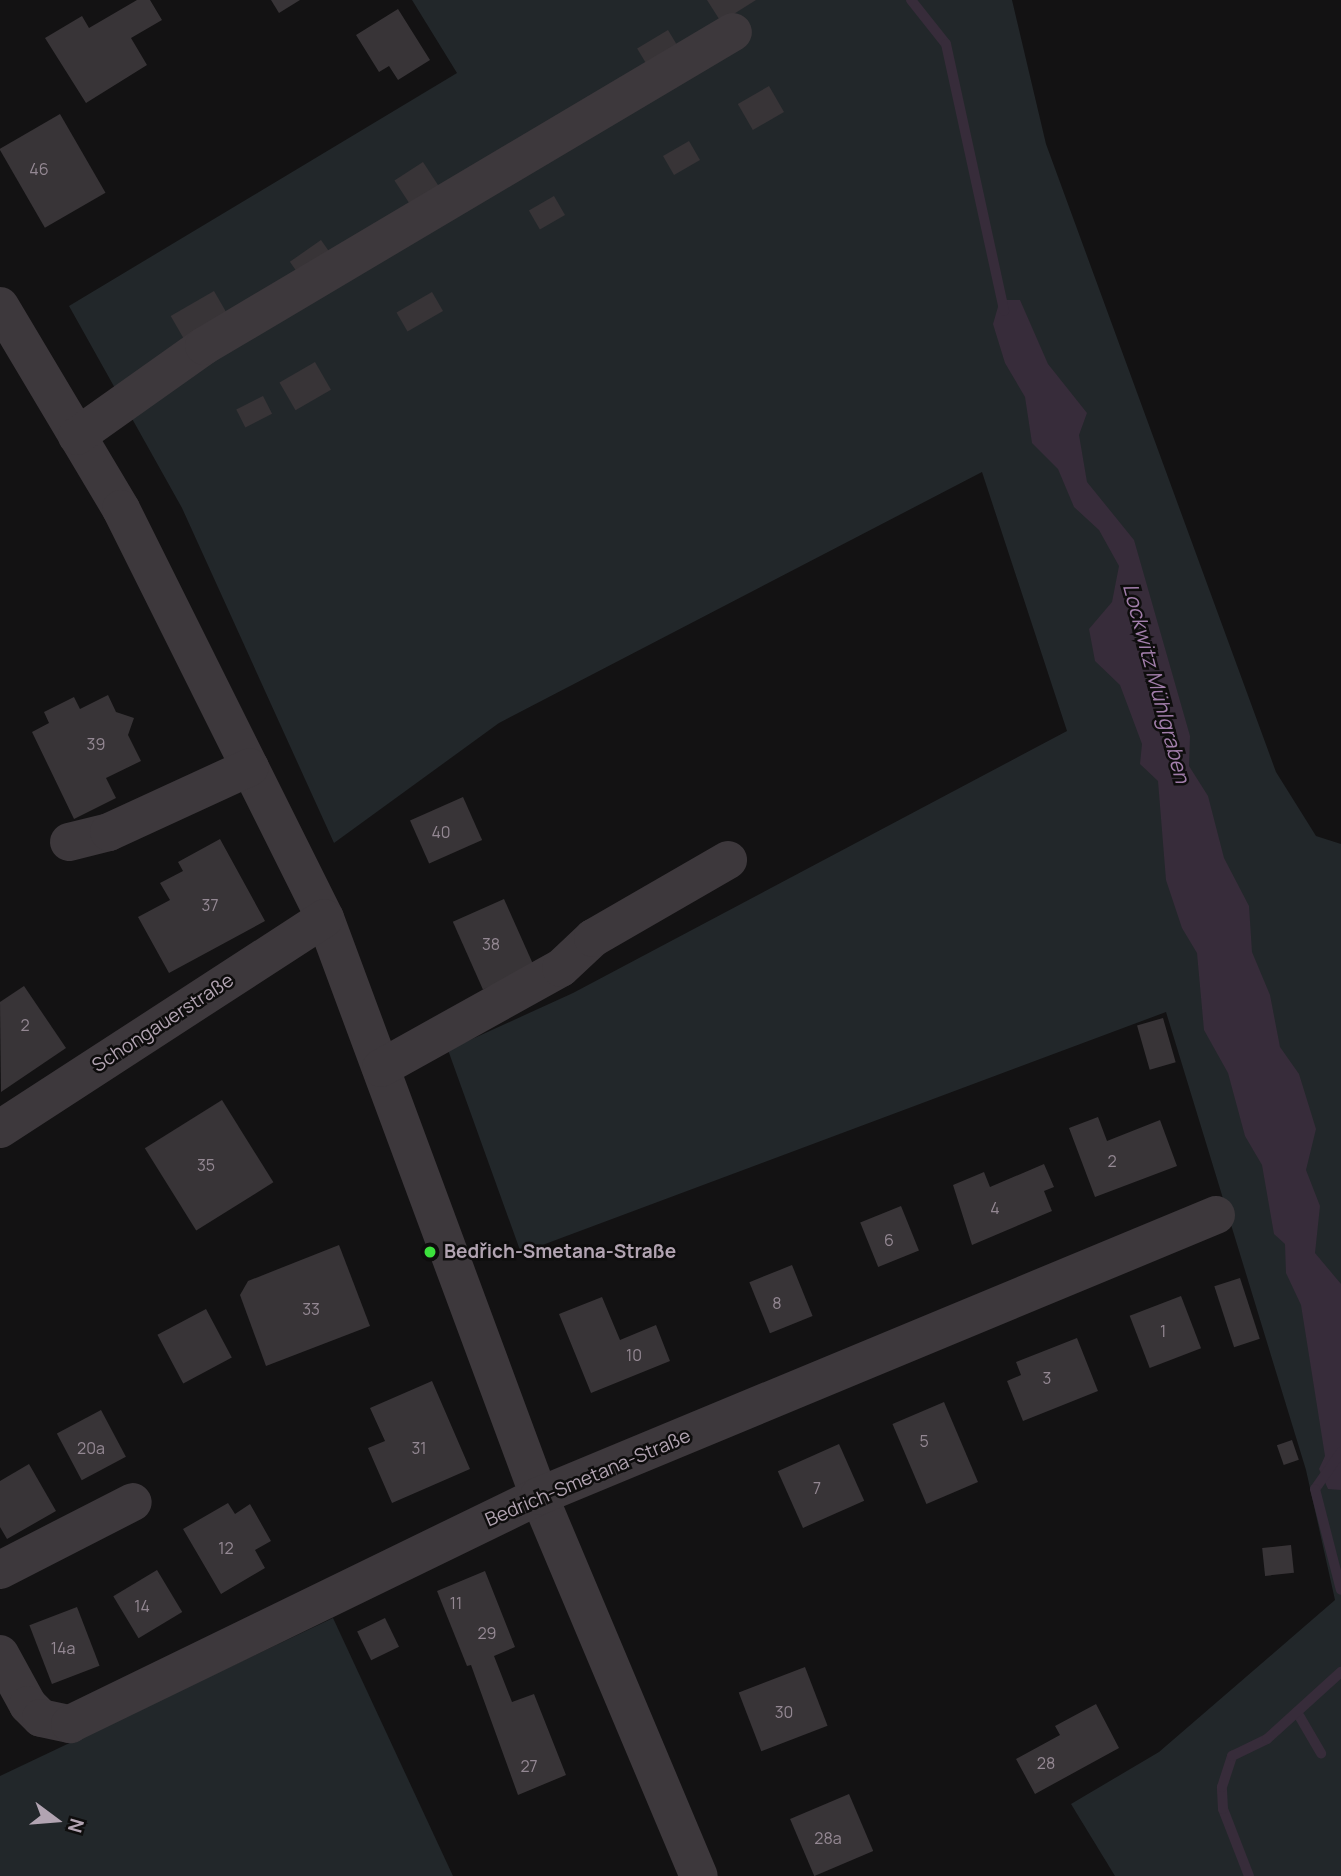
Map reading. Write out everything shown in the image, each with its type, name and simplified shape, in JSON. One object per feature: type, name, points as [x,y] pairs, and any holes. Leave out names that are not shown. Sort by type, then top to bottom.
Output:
[{"type":"street","points":[[77,436],[204,346],[733,32]]},
{"type":"street","points":[[0,306],[121,509],[325,918],[539,1496],[699,1876]]},
{"type":"street","points":[[69,842],[109,832],[250,767]]},
{"type":"street","points":[[381,1068],[561,968],[593,938],[728,860]]},
{"type":"street","name":"Schongauerstraße","points":[[0,1129],[325,918]]},
{"type":"street","name":"Bedrich-Smetana-Straße","points":[[0,1654],[28,1705],[41,1718],[70,1724],[539,1496],[1216,1215]]},
{"type":"street","points":[[0,1570],[133,1502]]},
{"type":"shaded area","points":[[412,0],[1012,0],[1046,144],[1276,772],[1316,836],[1341,844],[1341,1876],[1115,1876],[1071,1804],[1159,1752],[1335,1600],[1306,1470],[1166,1012],[521,1253],[448,1050],[573,993],[1067,731],[982,472],[499,723],[334,843],[182,508],[69,306],[457,73]]},
{"type":"shaded area","points":[[333,1618],[453,1876],[0,1876],[0,1776]]},
{"type":"water","points":[[1000,300],[1020,300],[1048,364],[1087,413],[1079,435],[1087,482],[1134,540],[1190,736],[1189,766],[1208,796],[1224,858],[1249,906],[1252,952],[1270,995],[1280,1047],[1299,1074],[1316,1129],[1306,1170],[1320,1206],[1315,1253],[1341,1284],[1341,1490],[1328,1489],[1319,1469],[1325,1456],[1301,1305],[1286,1273],[1285,1244],[1274,1234],[1262,1165],[1245,1136],[1228,1073],[1204,1030],[1197,953],[1182,928],[1166,880],[1158,781],[1140,764],[1142,744],[1120,685],[1095,661],[1089,629],[1112,602],[1119,566],[1099,530],[1074,507],[1058,469],[1032,443],[1025,397],[1005,363],[993,324]]},
{"type":"building","points":[[137,0],[150,0],[162,20],[131,38],[147,65],[86,103],[45,38],[82,16],[89,28]]},
{"type":"building","points":[[271,0],[300,0],[279,13]]},
{"type":"building","points":[[707,0],[756,0],[721,22]]},
{"type":"building","points":[[398,9],[430,60],[398,80],[389,66],[379,72],[356,35]]},
{"type":"building","points":[[668,30],[679,48],[648,67],[637,49]]},
{"type":"building","points":[[769,86],[784,112],[753,130],[738,104]]},
{"type":"building","points":[[60,114],[106,193],[45,228],[0,149]]},
{"type":"building","points":[[689,141],[700,160],[674,175],[663,156]]},
{"type":"building","points":[[423,162],[442,191],[414,210],[394,181]]},
{"type":"building","points":[[554,196],[565,215],[540,230],[529,210]]},
{"type":"building","points":[[321,240],[332,256],[301,277],[290,262]]},
{"type":"building","points":[[214,291],[231,320],[188,345],[171,316]]},
{"type":"building","points":[[432,292],[443,311],[407,332],[396,312]]},
{"type":"building","points":[[315,362],[331,390],[295,410],[279,382]]},
{"type":"building","points":[[263,396],[272,414],[245,427],[236,410]]},
{"type":"building","points":[[108,695],[116,712],[134,718],[128,735],[141,761],[106,778],[116,798],[74,819],[32,732],[49,723],[44,712],[74,697],[80,709]]},
{"type":"building","points":[[463,797],[482,840],[429,864],[410,821]]},
{"type":"building","points":[[220,839],[265,921],[169,973],[138,917],[170,900],[160,883],[183,871],[178,862]]},
{"type":"building","points":[[504,899],[534,967],[483,989],[453,922]]},
{"type":"building","points":[[24,986],[66,1048],[1,1092],[0,1002]]},
{"type":"building","points":[[1163,1018],[1176,1062],[1150,1070],[1137,1025]]},
{"type":"building","points":[[222,1100],[273,1182],[196,1230],[145,1148]]},
{"type":"building","points":[[1098,1117],[1107,1141],[1160,1120],[1177,1166],[1095,1197],[1069,1128]]},
{"type":"building","points":[[1044,1164],[1054,1187],[1044,1191],[1052,1211],[972,1245],[953,1185],[984,1172],[990,1187]]},
{"type":"building","points":[[901,1206],[919,1251],[878,1267],[860,1222]]},
{"type":"building","points":[[339,1245],[370,1326],[266,1366],[240,1295],[248,1281]]},
{"type":"building","points":[[792,1265],[813,1316],[770,1333],[749,1282]]},
{"type":"building","points":[[1240,1278],[1260,1339],[1234,1347],[1214,1286]]},
{"type":"building","points":[[1181,1296],[1201,1348],[1150,1368],[1130,1316]]},
{"type":"building","points":[[602,1297],[620,1340],[656,1325],[670,1361],[591,1393],[559,1314]]},
{"type":"building","points":[[206,1309],[232,1358],[183,1383],[157,1335]]},
{"type":"building","points":[[1077,1338],[1098,1391],[1023,1421],[1007,1381],[1021,1375],[1016,1362]]},
{"type":"building","points":[[432,1381],[470,1469],[392,1503],[368,1448],[385,1441],[370,1408]]},
{"type":"building","points":[[944,1402],[978,1482],[926,1504],[892,1424]]},
{"type":"building","points":[[101,1410],[126,1457],[82,1480],[57,1433]]},
{"type":"building","points":[[1292,1440],[1299,1460],[1284,1465],[1277,1445]]},
{"type":"building","points":[[839,1444],[864,1501],[803,1528],[778,1471]]},
{"type":"building","points":[[29,1464],[56,1511],[7,1539],[0,1527],[0,1481]]},
{"type":"building","points":[[228,1503],[235,1514],[250,1504],[271,1541],[255,1550],[265,1568],[221,1594],[183,1529]]},
{"type":"building","points":[[1291,1545],[1294,1573],[1265,1576],[1262,1548]]},
{"type":"building","points":[[157,1570],[182,1612],[139,1638],[113,1596]]},
{"type":"building","points":[[485,1571],[515,1647],[494,1656],[512,1702],[534,1694],[566,1775],[518,1795],[471,1665],[467,1666],[437,1591]]},
{"type":"building","points":[[77,1607],[100,1666],[52,1684],[29,1625]]},
{"type":"building","points":[[385,1618],[399,1647],[371,1660],[357,1632]]},
{"type":"building","points":[[805,1667],[828,1726],[761,1751],[739,1692]]},
{"type":"building","points":[[1096,1704],[1119,1748],[1035,1794],[1016,1759],[1060,1735],[1055,1726]]},
{"type":"building","points":[[849,1794],[873,1851],[814,1876],[790,1819]]},
{"type":"waterway","name":"Lockwitz Mühlgraben","points":[[911,0],[946,44],[1004,311]]},
{"type":"waterway","name":"Lockwitz Mühlgraben","points":[[1341,1452],[1315,1489],[1341,1590]]},
{"type":"waterway","name":"Lockwitz Mühlgraben","points":[[1249,1876],[1223,1809],[1222,1787],[1232,1756],[1267,1739],[1341,1672]]},
{"type":"waterway","points":[[1297,1712],[1321,1753]]},
{"type":"place","name":"Bedřich-Smetana-Straße","points":[[430,1252]]}]
